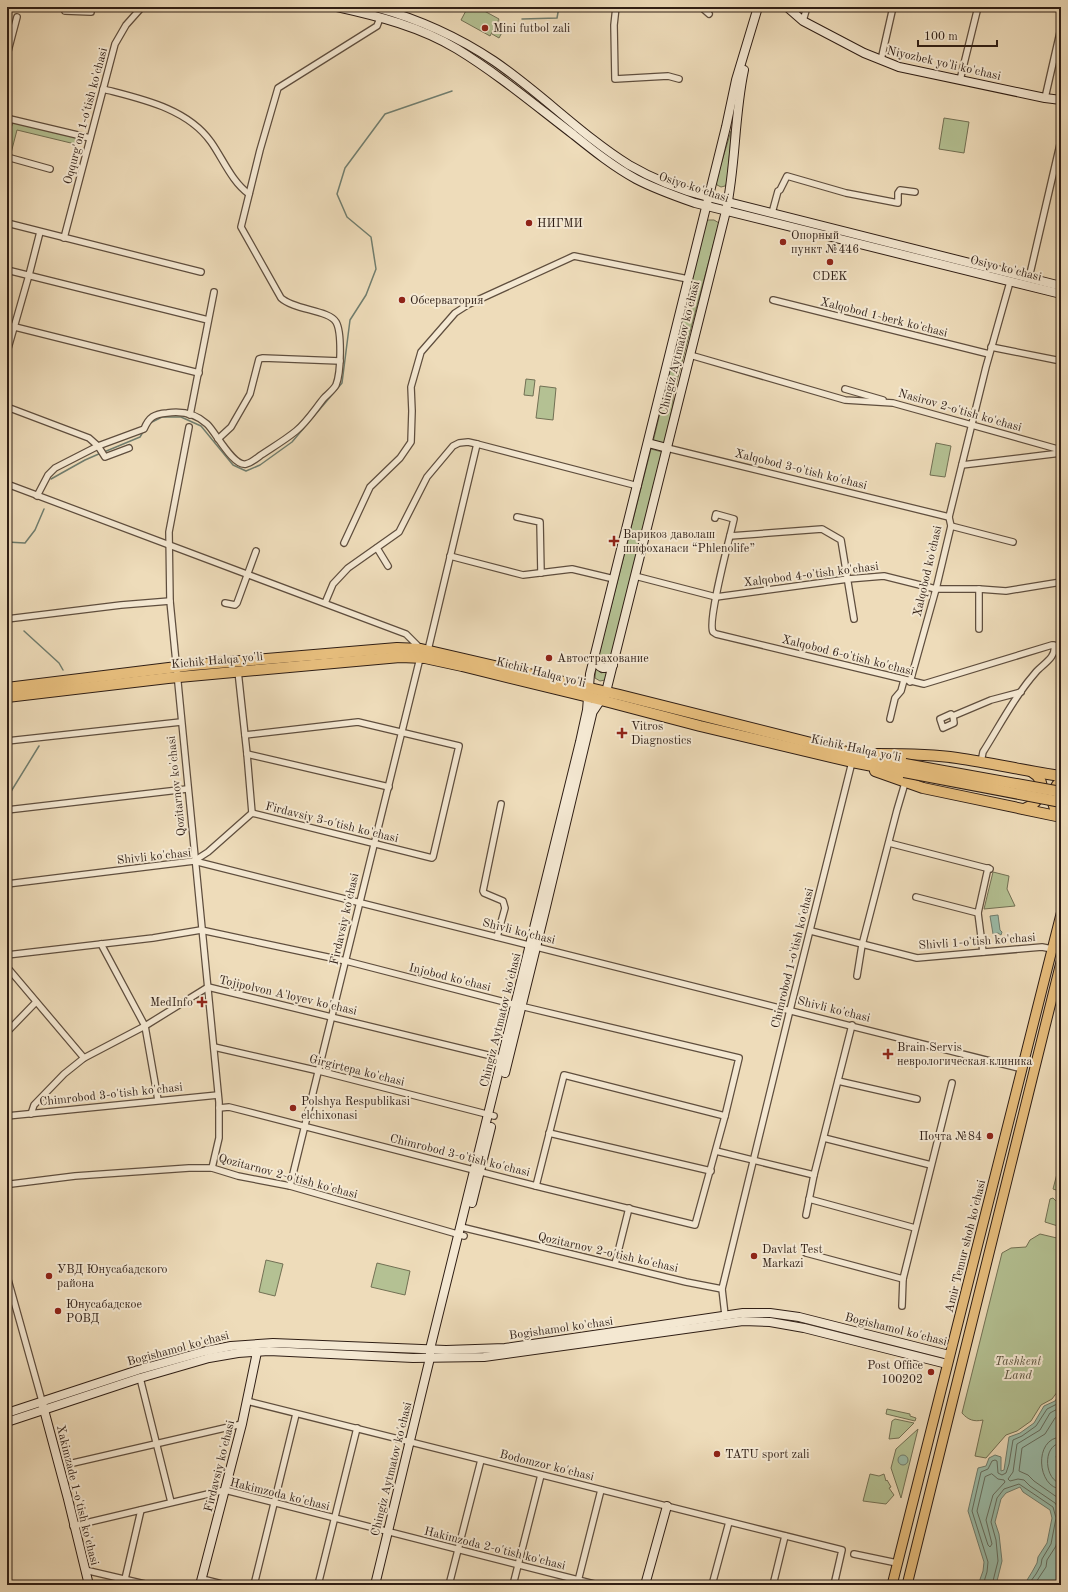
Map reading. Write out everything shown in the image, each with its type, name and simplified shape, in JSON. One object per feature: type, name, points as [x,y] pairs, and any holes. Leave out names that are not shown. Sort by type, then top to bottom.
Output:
[{"type":"highway","name":"Kichik Halqa yo'li","points":[[7,688],[176,672],[397,648],[423,652],[525,681],[596,695],[854,758],[1061,802]]},
{"type":"highway","name":"Kichik Halqa yo'li","points":[[7,698],[176,672],[238,671],[400,657],[423,652]]},
{"type":"highway","points":[[854,758],[931,755],[1061,776]]},
{"type":"highway","points":[[854,758],[904,786],[923,788],[1061,816]]},
{"type":"highway","name":"Kichik Halqa yo'li","points":[[904,768],[1061,792]]},
{"type":"highway","points":[[1024,809],[1034,804],[1041,793],[1041,780],[1032,772]]},
{"type":"highway","points":[[1061,781],[1055,788],[1053,799],[1056,811],[1061,816]]},
{"type":"main road","name":"Osiyo ko'chasi","points":[[337,7],[420,30],[457,48],[494,74],[598,154],[624,172],[659,190],[706,206],[1061,294]]},
{"type":"main road","name":"Osiyo ko'chasi","points":[[375,7],[426,24],[461,40],[504,68],[608,151],[663,182],[708,197],[1061,286]]},
{"type":"main road","name":"Chingiz Aytmatov ko'chasi","points":[[533,946],[594,710],[596,695],[594,658],[638,486],[726,127],[736,80],[758,7]]},
{"type":"main road","name":"Chingiz Aytmatov ko'chasi","points":[[375,1585],[430,1358],[519,1005],[587,710],[613,665],[728,202],[735,129],[742,81],[758,7]]},
{"type":"main road","name":"Niyozbek yo'li ko'chasi","points":[[787,7],[803,21],[864,54],[899,67],[1045,98],[1061,100]]},
{"type":"main road","points":[[726,127],[732,124],[735,129]]},
{"type":"main road","name":"Xalqobod 3-o'tish ko'chasi","points":[[648,443],[667,448]]},
{"type":"main road","points":[[594,658],[599,666],[603,668],[608,668],[613,665]]},
{"type":"main road","name":"Amir Temur shoh ko'chasi","points":[[892,1583],[1061,914]]},
{"type":"main road","name":"Amir Temur shoh ko'chasi","points":[[906,1585],[1061,962]]},
{"type":"main road","points":[[1031,1035],[1042,1038]]},
{"type":"main road","name":"Bogishamol ko'chasi","points":[[7,1422],[140,1378],[209,1358],[258,1352],[430,1358],[507,1355],[725,1315],[752,1312],[792,1316],[949,1355],[962,1363]]},
{"type":"main road","name":"Bogishamol ko'chasi","points":[[7,1413],[138,1370],[206,1351],[231,1346],[273,1343],[433,1349],[505,1348],[717,1324],[763,1321],[804,1328],[947,1364],[962,1363]]},
{"type":"main road","name":"Firdavsiy ko'chasi","points":[[201,1582],[242,1424],[258,1352]]},
{"type":"main road","name":"Xakimzade 1-o'tish ko'chasi","points":[[42,1401],[89,1585]]},
{"type":"main road","points":[[645,1585],[667,1506]]},
{"type":"main road","points":[[892,1583],[906,1585]]},
{"type":"street","name":"Oqqurg'on 1-o'tish ko'chasi","points":[[64,238],[116,44],[126,25],[142,7]]},
{"type":"street","points":[[616,7],[614,25],[615,79],[668,76],[679,79]]},
{"type":"street","points":[[701,7],[709,14]]},
{"type":"street","points":[[803,21],[807,7]]},
{"type":"street","points":[[881,60],[893,7]]},
{"type":"street","points":[[960,80],[978,7]]},
{"type":"street","points":[[65,11],[91,12]]},
{"type":"street","points":[[7,55],[17,17]]},
{"type":"street","points":[[37,496],[48,475],[55,468],[101,450],[144,429],[148,419],[159,414],[178,412],[196,417],[207,424],[222,446],[242,464],[246,464],[265,453],[297,430],[336,385],[340,361],[339,331],[334,319],[331,316],[288,303],[281,298],[241,227],[260,150],[278,88],[377,26],[380,18]]},
{"type":"street","points":[[1045,98],[1061,28]]},
{"type":"street","points":[[103,89],[159,104],[167,110],[184,116],[210,141],[241,188],[249,194]]},
{"type":"street","points":[[7,130],[8,118],[90,138]]},
{"type":"street","points":[[1029,278],[1061,140]]},
{"type":"street","points":[[7,157],[50,169]]},
{"type":"street","points":[[772,213],[778,192],[787,176],[846,193],[898,203],[898,193],[900,190],[915,192]]},
{"type":"street","points":[[7,223],[201,272]]},
{"type":"street","points":[[7,352],[40,232]]},
{"type":"street","points":[[344,543],[370,487],[400,458],[411,442],[411,387],[420,352],[455,313],[469,304],[574,256],[688,279]]},
{"type":"street","points":[[7,270],[208,320]]},
{"type":"street","name":"Xalqobod ko'chasi","points":[[890,719],[896,698],[907,681],[936,589],[951,526],[949,517],[971,425],[989,354],[1010,282]]},
{"type":"street","points":[[190,415],[214,292]]},
{"type":"street","name":"Xalqobod 1-berk ko'chasi","points":[[773,300],[989,354]]},
{"type":"street","points":[[7,325],[199,374]]},
{"type":"street","points":[[991,347],[1061,361]]},
{"type":"street","name":"Nasirov 2-o'tish ko'chasi","points":[[690,355],[845,400],[893,402],[1061,450]]},
{"type":"street","points":[[218,439],[230,428],[250,394],[259,359],[340,361]]},
{"type":"street","points":[[845,389],[893,402]]},
{"type":"street","points":[[7,407],[89,438],[106,457],[129,448]]},
{"type":"street","name":"Qozitarnov ko'chasi","points":[[189,427],[168,544],[170,601],[176,672],[219,1108],[219,1138],[212,1168]]},
{"type":"street","points":[[325,603],[333,584],[348,568],[399,532],[427,476],[453,446],[460,443],[468,442],[477,444],[638,486]]},
{"type":"street","name":"Firdavsiy ko'chasi","points":[[290,1186],[402,732],[450,556],[477,444]]},
{"type":"street","name":"Xalqobod 3-o'tish ko'chasi","points":[[667,448],[949,517]]},
{"type":"street","points":[[962,465],[1061,453]]},
{"type":"street","points":[[7,484],[406,634],[423,652]]},
{"type":"street","points":[[715,518],[716,514],[734,519],[716,597]]},
{"type":"street","points":[[517,517],[540,522],[541,573]]},
{"type":"street","points":[[951,526],[1013,542]]},
{"type":"street","points":[[730,536],[824,530],[842,541],[854,619]]},
{"type":"street","points":[[376,548],[388,566]]},
{"type":"street","points":[[225,603],[235,605],[238,603],[256,551]]},
{"type":"street","points":[[450,556],[523,574],[572,569],[614,579]]},
{"type":"street","name":"Xalqobod 4-o'tish ko'chasi","points":[[635,576],[716,597],[848,579],[884,576],[936,589],[979,589],[1006,591],[1061,582]]},
{"type":"street","points":[[979,589],[979,629]]},
{"type":"street","name":"Xalqobod 6-o'tish ko'chasi","points":[[716,597],[711,627],[716,634],[924,684],[1052,645],[1055,648],[1053,656],[1036,672],[1021,692]]},
{"type":"street","points":[[7,619],[121,605],[170,601]]},
{"type":"street","points":[[238,671],[252,814]]},
{"type":"street","points":[[953,716],[991,700],[1021,692]]},
{"type":"street","points":[[981,762],[983,752],[1021,692]]},
{"type":"street","points":[[7,740],[181,722]]},
{"type":"street","points":[[245,735],[353,722],[402,732]]},
{"type":"street","name":"Firdavsiy 3-o'tish ko'chasi","points":[[194,861],[208,852],[252,814],[433,858],[460,746],[402,732]]},
{"type":"street","points":[[247,754],[389,787]]},
{"type":"street","name":"Chimrobod 1-o'tish ko'chasi","points":[[725,1315],[722,1289],[790,1010],[854,758]]},
{"type":"street","points":[[857,976],[862,945],[889,843],[896,810],[904,786]]},
{"type":"street","points":[[7,810],[187,789]]},
{"type":"street","points":[[497,937],[505,908],[503,901],[484,893],[483,891],[501,804]]},
{"type":"street","points":[[889,843],[989,868],[978,913],[983,952]]},
{"type":"street","name":"Shivli ko'chasi","points":[[7,884],[194,861],[852,1025],[1022,1069]]},
{"type":"street","points":[[916,897],[978,913]]},
{"type":"street","points":[[7,955],[153,938],[201,930]]},
{"type":"street","name":"Injobod ko'chasi","points":[[201,930],[346,962],[739,1058],[725,1116]]},
{"type":"street","name":"Shivli 1-o'tish ko'chasi","points":[[811,931],[916,958],[1042,947],[1052,949]]},
{"type":"street","points":[[101,944],[145,1026],[158,1100]]},
{"type":"street","points":[[7,967],[84,1058]]},
{"type":"street","name":"Tojipolvon A'loyev ko'chasi","points":[[31,1114],[34,1105],[64,1074],[84,1058],[145,1026],[208,988],[505,1059]]},
{"type":"street","points":[[7,1032],[36,1002]]},
{"type":"street","points":[[806,1215],[814,1175],[852,1025]]},
{"type":"street","name":"Girgirtepa ko'chasi","points":[[214,1047],[319,1071],[491,1116]]},
{"type":"street","points":[[536,1186],[549,1133],[564,1075],[725,1116],[711,1171],[549,1133]]},
{"type":"street","points":[[838,1081],[917,1099]]},
{"type":"street","points":[[902,1306],[903,1279],[952,1083]]},
{"type":"street","name":"Chimrobod 3-o'tish ko'chasi","points":[[7,1116],[218,1095]]},
{"type":"street","name":"Chimrobod 3-o'tish ko'chasi","points":[[219,1108],[229,1107],[536,1186],[697,1224],[711,1171]]},
{"type":"street","points":[[824,1138],[931,1166]]},
{"type":"street","points":[[716,1151],[814,1175]]},
{"type":"street","name":"Qozitarnov 2-o'tish ko'chasi","points":[[7,1182],[11,1184],[75,1176],[189,1168],[212,1168],[238,1176],[290,1186],[462,1232],[547,1249],[722,1289]]},
{"type":"street","points":[[809,1199],[915,1228]]},
{"type":"street","points":[[615,1264],[629,1208]]},
{"type":"street","points":[[806,1253],[903,1279]]},
{"type":"street","points":[[7,1276],[42,1401]]},
{"type":"street","points":[[140,1378],[171,1502]]},
{"type":"street","name":"Bodomzor ko'chasi","points":[[247,1401],[842,1550],[834,1585]]},
{"type":"street","points":[[254,1585],[296,1414]]},
{"type":"street","points":[[73,1463],[242,1424]]},
{"type":"street","points":[[318,1585],[357,1428]]},
{"type":"street","points":[[449,1585],[481,1460]]},
{"type":"street","points":[[513,1585],[541,1475]]},
{"type":"street","name":"Hakimzoda ko'chasi","points":[[73,1526],[225,1490],[387,1533]]},
{"type":"street","points":[[578,1583],[601,1490]]},
{"type":"street","points":[[125,1579],[141,1510]]},
{"type":"street","points":[[712,1585],[729,1522]]},
{"type":"street","name":"Hakimzoda 2-o'tish ko'chasi","points":[[387,1533],[518,1565],[578,1583],[598,1585]]},
{"type":"street","points":[[773,1585],[785,1536]]},
{"type":"street","points":[[854,1554],[897,1563]]},
{"type":"street","points":[[85,1570],[149,1585]]},
{"type":"street","points":[[201,1582],[226,1585]]},
{"type":"green space","name":"Mini futbol zali","points":[[468,7],[477,7],[499,19],[490,36],[461,20]]},
{"type":"green space","points":[[499,21],[506,25],[499,38],[492,34]]},
{"type":"green space","points":[[11,117],[78,132],[75,144],[17,130],[10,157],[7,156],[7,135]]},
{"type":"green space","points":[[944,118],[969,122],[964,153],[939,149]]},
{"type":"green space","points":[[731,131],[727,183],[725,186],[721,187],[717,185],[716,181]]},
{"type":"green space","points":[[708,220],[714,220],[719,223],[673,396],[673,405],[664,444],[653,442],[662,397],[705,223]]},
{"type":"green space","points":[[526,379],[535,380],[533,396],[524,395]]},
{"type":"green space","points":[[540,386],[556,388],[553,420],[536,418]]},
{"type":"green space","points":[[936,443],[951,446],[945,477],[930,475]]},
{"type":"green space","points":[[651,449],[662,452],[610,662],[603,664],[600,663],[598,658]]},
{"type":"green space","points":[[596,668],[601,673],[608,671],[605,680],[600,681],[595,678]]},
{"type":"green space","points":[[993,872],[1009,876],[1007,889],[1015,906],[984,909]]},
{"type":"green space","points":[[1059,1166],[1061,1167],[1061,1187],[1058,1187],[1056,1190],[1053,1189]]},
{"type":"green space","points":[[1053,1198],[1057,1202],[1061,1200],[1061,1227],[1045,1222],[1050,1199]]},
{"type":"green space","name":"Tashkent Land","points":[[1040,1234],[1061,1239],[1061,1387],[1052,1399],[1041,1405],[1031,1421],[1017,1431],[1006,1435],[986,1458],[975,1456],[983,1420],[971,1420],[962,1413],[1002,1253],[1011,1248],[1026,1247],[1030,1240]]},
{"type":"green space","points":[[266,1260],[283,1264],[275,1296],[259,1292]]},
{"type":"green space","points":[[377,1263],[410,1271],[405,1295],[371,1287]]},
{"type":"green space","points":[[887,1409],[910,1414],[910,1416],[916,1418],[915,1421],[886,1414]]},
{"type":"green space","points":[[895,1419],[914,1423],[899,1438],[889,1439],[892,1421]]},
{"type":"green space","points":[[918,1429],[901,1498],[891,1468],[896,1449]]},
{"type":"green space","points":[[870,1474],[879,1476],[884,1474],[886,1481],[887,1480],[891,1487],[889,1488],[894,1495],[886,1504],[863,1501]]},
{"type":"water","points":[[998,915],[1000,930],[1002,932],[1001,935],[998,933],[993,934],[990,916]]},
{"type":"water","points":[[1061,1392],[1061,1451],[1056,1456],[1061,1478],[1061,1579],[1055,1585],[1024,1585],[1047,1543],[1052,1518],[1050,1510],[1023,1492],[1020,1487],[1006,1493],[1001,1499],[995,1522],[999,1534],[1002,1561],[996,1585],[978,1585],[983,1571],[984,1562],[968,1511],[978,1468],[986,1466],[989,1458],[995,1455],[1001,1457],[1001,1471],[1004,1470],[1009,1437],[1020,1433],[1034,1423],[1044,1406],[1055,1401]]},
{"type":"water","points":[[901,1455],[905,1455],[908,1460],[905,1465],[901,1465],[898,1462],[898,1458]]},
{"type":"waterway","points":[[522,19],[557,18],[559,7]]},
{"type":"waterway","points":[[150,423],[162,417],[181,417],[201,426],[233,465],[246,471],[260,465],[292,442],[342,383],[350,320],[366,295],[376,269],[371,237],[347,217],[337,194],[345,168],[385,114],[452,91]]},
{"type":"waterway","points":[[104,452],[140,437],[143,432]]},
{"type":"waterway","points":[[51,479],[101,453]]},
{"type":"waterway","points":[[7,542],[25,543],[35,530],[44,509]]},
{"type":"waterway","points":[[24,631],[59,663],[63,670]]},
{"type":"waterway","points":[[7,798],[39,746]]},
{"type":"place","name":"Mini futbol zali","points":[[485,28]]},
{"type":"place","name":"НИГМИ","points":[[529,223]]},
{"type":"place","name":"Опорный пункт №446","points":[[783,242]]},
{"type":"place","name":"CDEK","points":[[830,262]]},
{"type":"place","name":"Обсерватория","points":[[402,300]]},
{"type":"place","name":"Варикоз даволаш шифоханаси “Phlenolife”","points":[[614,541]]},
{"type":"place","name":"Автострахование","points":[[549,658]]},
{"type":"place","name":"Vitros Diagnostics","points":[[622,733]]},
{"type":"place","name":"MedInfo","points":[[202,1002]]},
{"type":"place","name":"Brain Servis неврологическая клиника","points":[[888,1054]]},
{"type":"place","name":"Polshya Respublikasi elchixonasi","points":[[293,1108]]},
{"type":"place","name":"Почта №84","points":[[990,1136]]},
{"type":"place","name":"Davlat Test Markazi","points":[[754,1256]]},
{"type":"place","name":"УВД Юнусабадского района","points":[[49,1276]]},
{"type":"place","name":"Юнусабадское РОВД","points":[[58,1311]]},
{"type":"place","name":"Post Office 100202","points":[[931,1372]]},
{"type":"place","name":"TATU sport zali","points":[[717,1454]]}]
